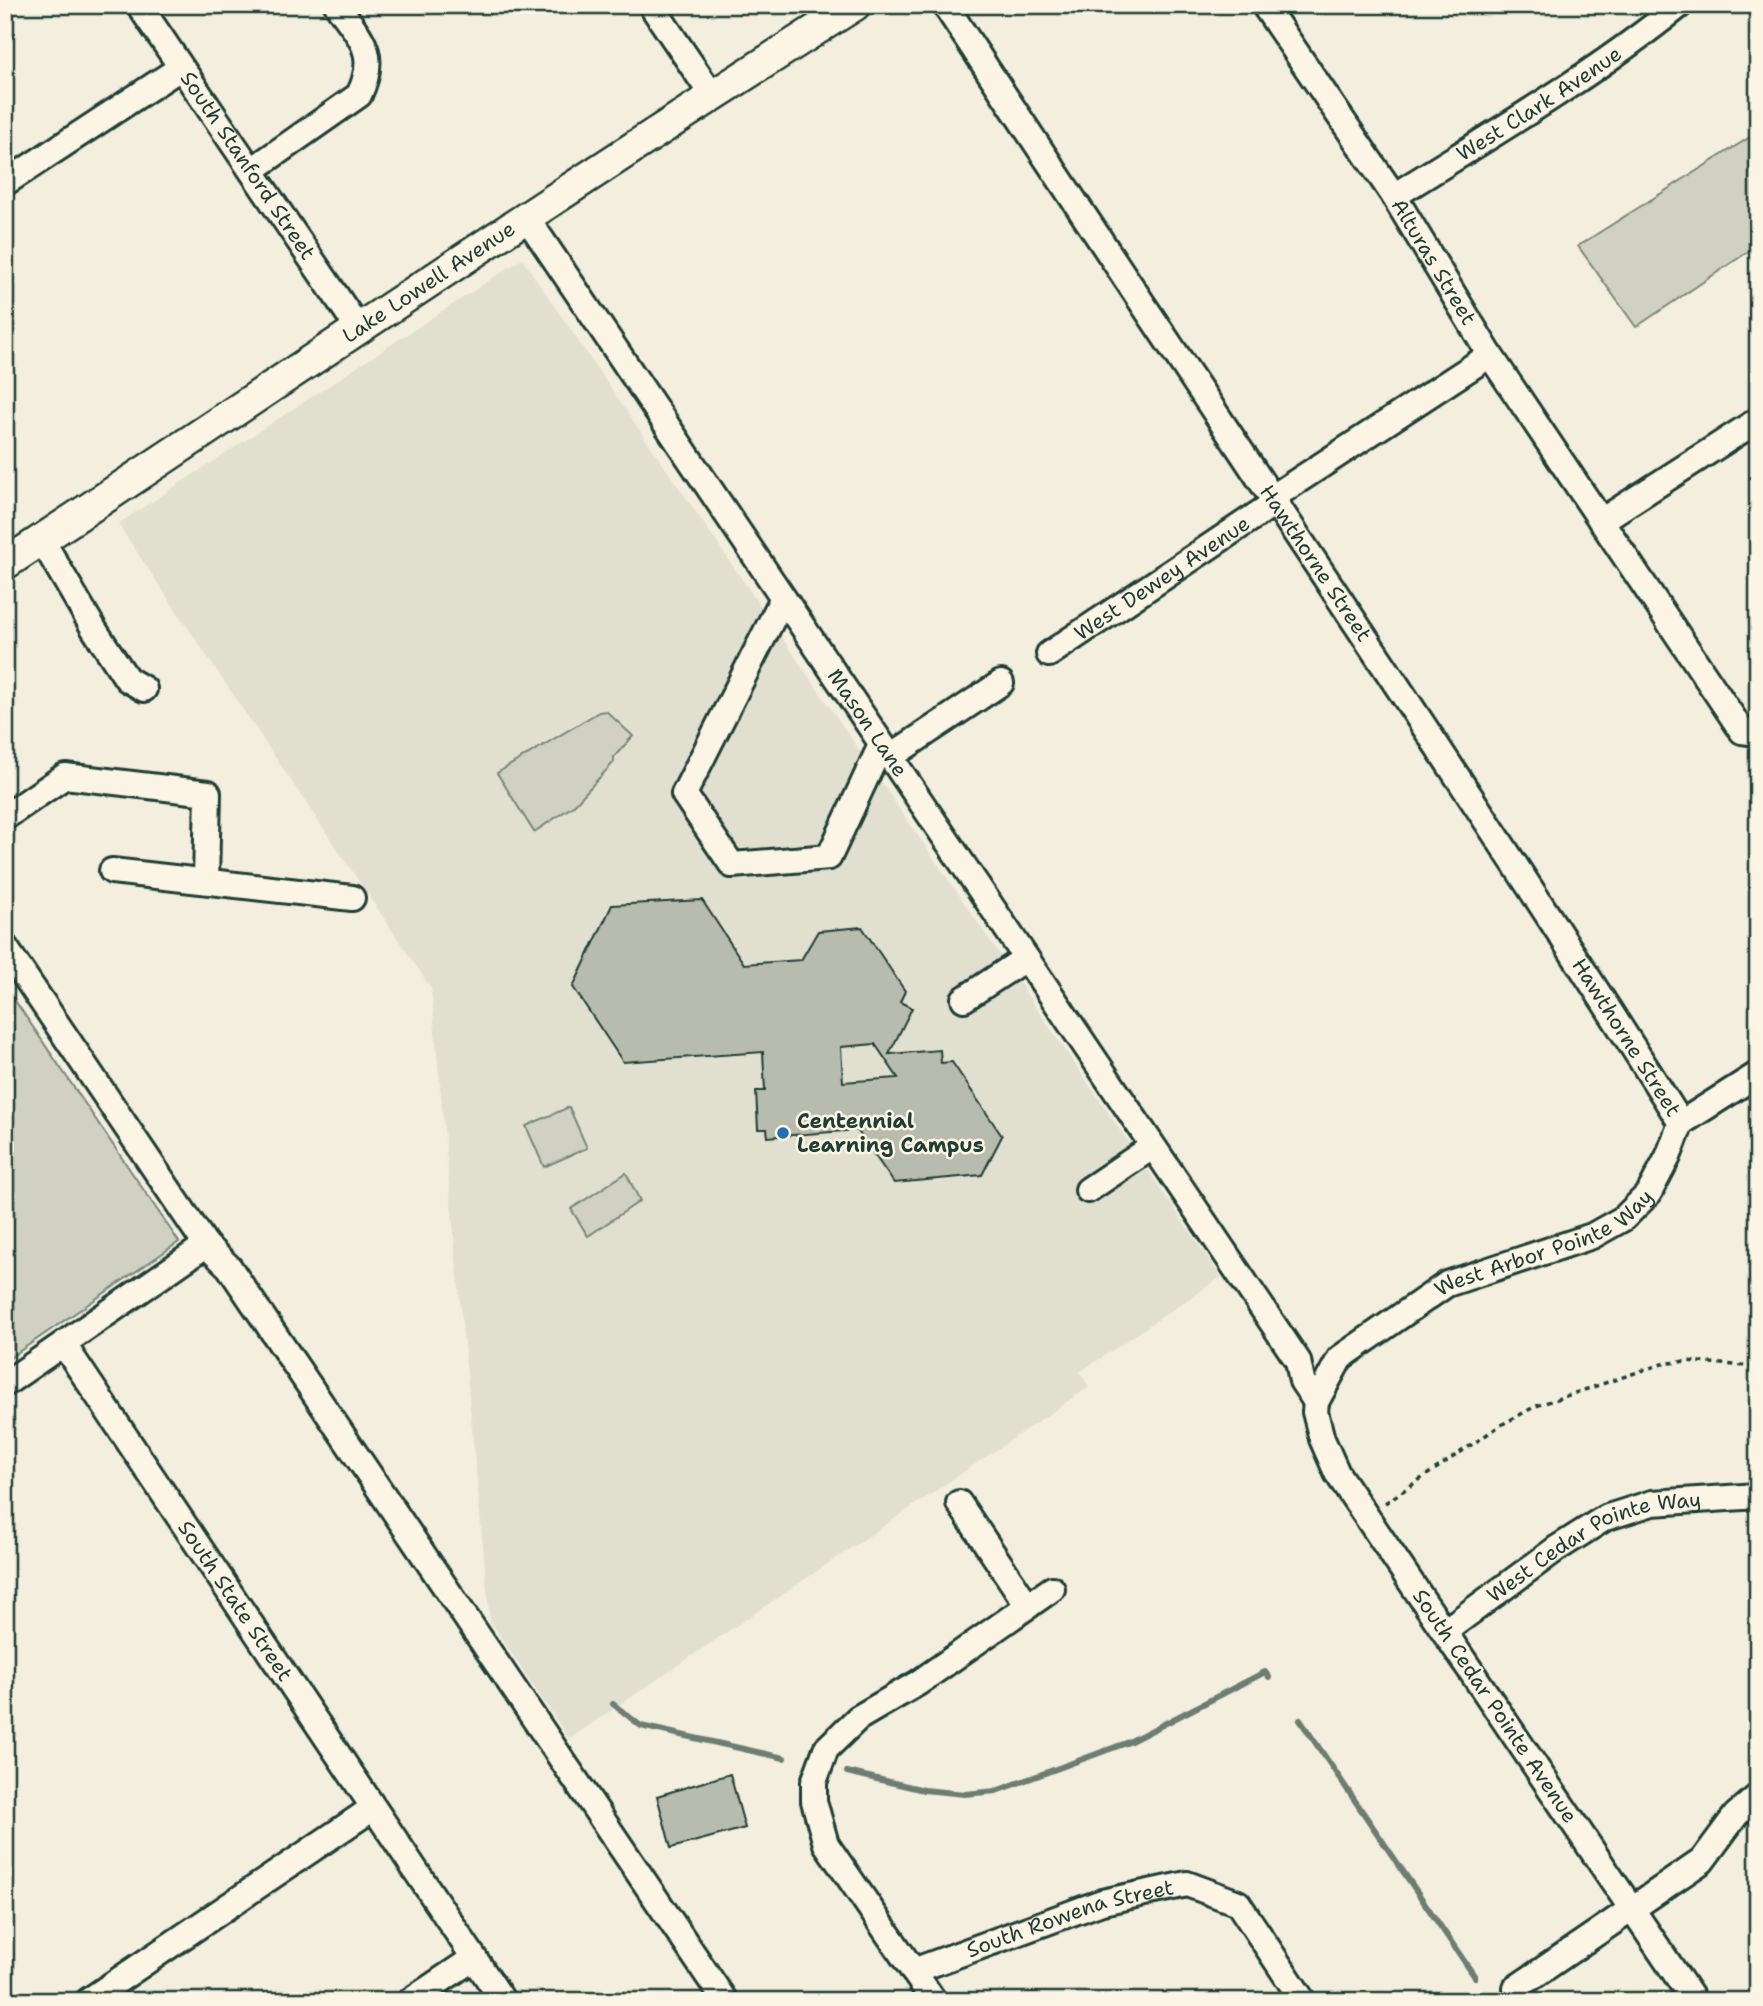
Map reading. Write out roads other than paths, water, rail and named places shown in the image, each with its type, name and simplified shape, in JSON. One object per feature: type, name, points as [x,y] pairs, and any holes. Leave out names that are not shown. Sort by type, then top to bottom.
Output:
[{"type":"main road","name":"Lake Lowell Avenue","points":[[5,564],[712,95],[855,5]]},
{"type":"street","name":"South Stanford Street","points":[[139,5],[358,328]]},
{"type":"street","points":[[252,170],[359,95],[368,77],[369,58],[360,38],[337,5]]},
{"type":"street","points":[[651,5],[712,95]]},
{"type":"street","name":"Hawthorne Street","points":[[944,5],[1275,500],[1681,1123]]},
{"type":"street","name":"Alturas Street","points":[[1264,5],[1394,196],[1490,355],[1742,731],[1758,733]]},
{"type":"street","name":"West Clark Avenue","points":[[1394,196],[1580,79],[1644,34],[1679,5]]},
{"type":"street","points":[[5,183],[180,68]]},
{"type":"street","name":"Mason Lane","points":[[527,218],[1298,1361],[1302,1381],[1316,1402]]},
{"type":"street","name":"West Dewey Avenue","points":[[1049,654],[1490,355]]},
{"type":"street","points":[[1601,521],[1758,419]]},
{"type":"street","points":[[42,540],[127,679],[144,689]]},
{"type":"street","points":[[783,598],[684,794],[732,865],[829,857],[885,751],[1002,684]]},
{"type":"street","points":[[5,817],[65,776],[208,793],[206,880]]},
{"type":"street","points":[[112,871],[352,898]]},
{"type":"street","points":[[5,947],[206,1245],[229,1267],[725,2001]]},
{"type":"street","points":[[964,999],[1026,958]]},
{"type":"street","points":[[1681,1123],[1758,1074]]},
{"type":"street","name":"West Arbor Pointe Way","points":[[1316,1402],[1340,1358],[1447,1284],[1592,1236],[1624,1219],[1649,1193],[1668,1157],[1681,1123]]},
{"type":"street","points":[[1087,1190],[1152,1147]]},
{"type":"street","points":[[5,1384],[206,1245]]},
{"type":"street","name":"South State Street","points":[[64,1345],[503,2001]]},
{"type":"street","name":"South Cedar Pointe Avenue","points":[[1316,1402],[1315,1412],[1322,1439],[1337,1473],[1694,2001]]},
{"type":"street","name":"West Cedar Pointe Way","points":[[1445,1631],[1556,1549],[1605,1518],[1652,1503],[1758,1496]]},
{"type":"street","points":[[959,1503],[1028,1605]]},
{"type":"street","points":[[934,2001],[825,1844],[814,1801],[814,1782],[826,1749],[858,1718],[918,1683],[1052,1589]]},
{"type":"street","points":[[1516,1988],[1702,1861],[1736,1815],[1758,1796]]},
{"type":"street","points":[[88,2001],[373,1808]]},
{"type":"street","name":"South Rowena Street","points":[[913,1971],[1102,1902],[1187,1884],[1238,1903],[1303,2001]]},
{"type":"street","points":[[410,2001],[474,1958]]},
{"type":"waterway","points":[[847,1772],[924,1790],[965,1794],[996,1791],[1129,1742],[1265,1672],[1269,1677]]},
{"type":"waterway","points":[[613,1704],[641,1726],[784,1758]]},
{"type":"waterway","points":[[1300,1720],[1475,1977]]},
{"type":"place","name":"Centennial Learning Campus","points":[[783,1133]]}]
